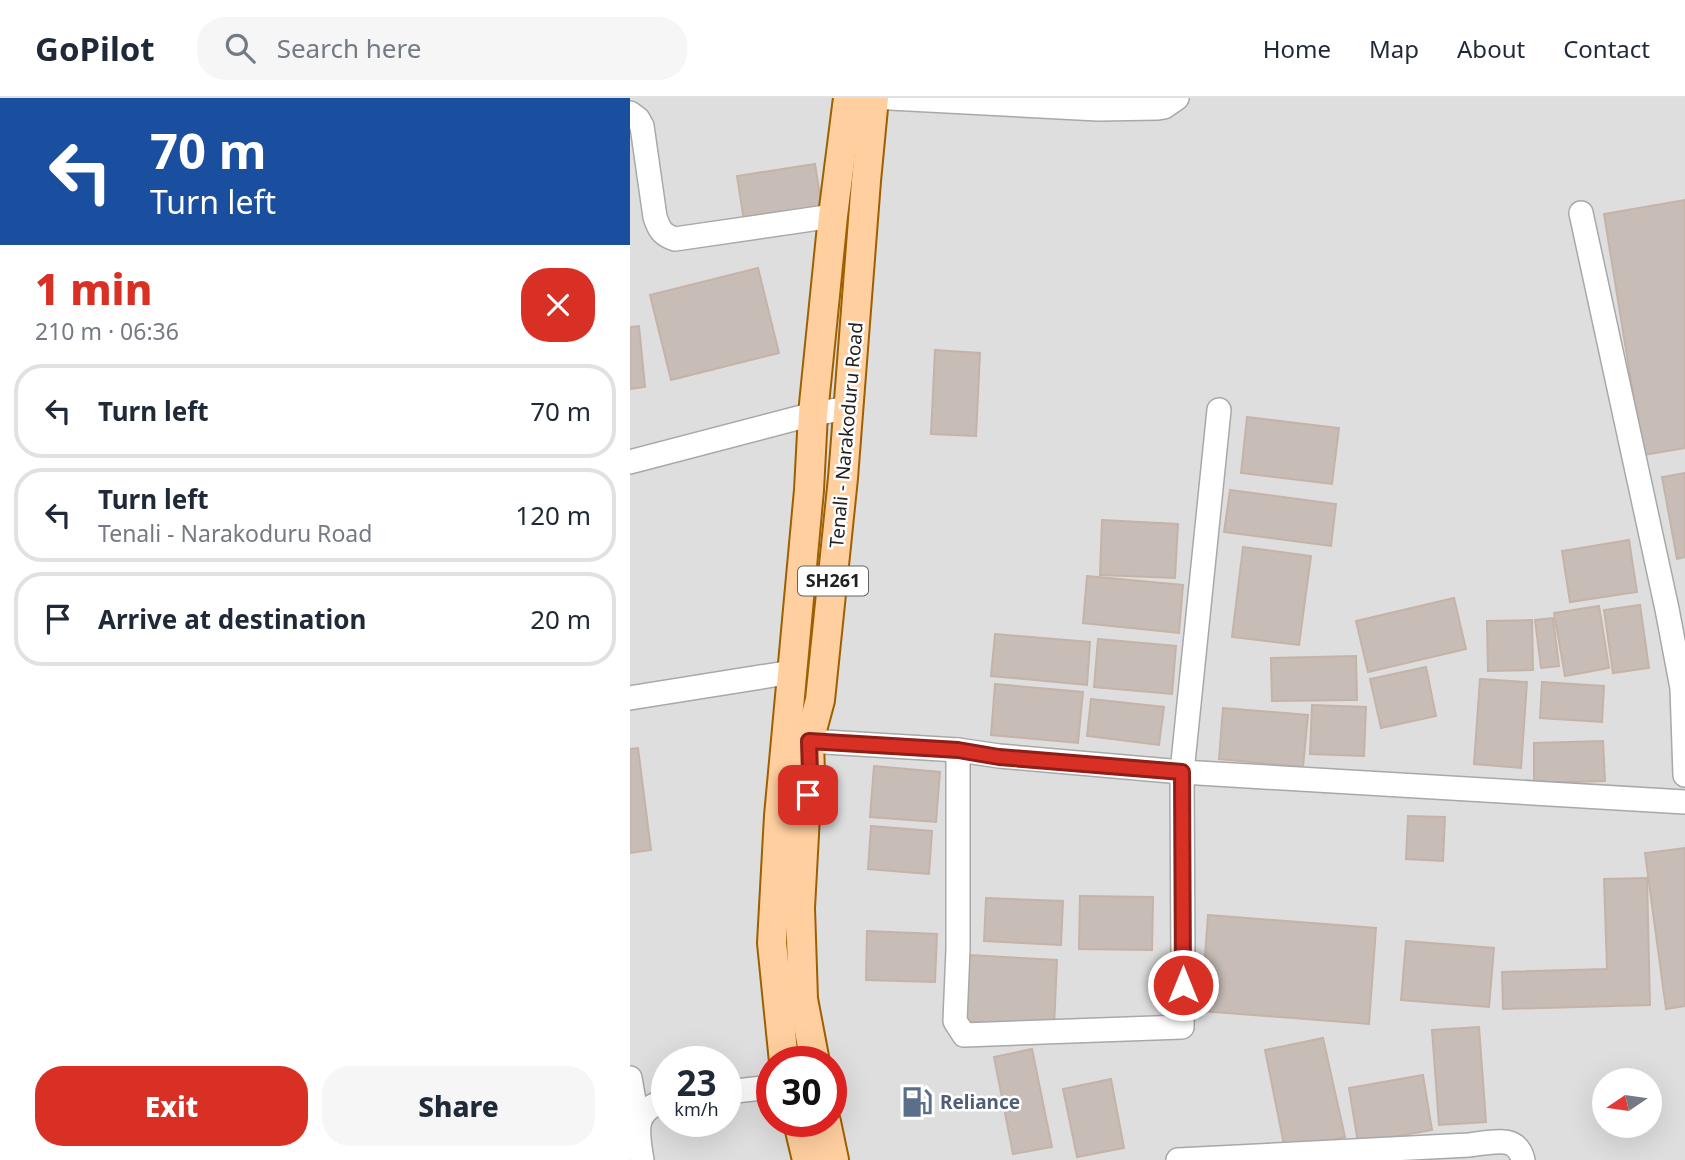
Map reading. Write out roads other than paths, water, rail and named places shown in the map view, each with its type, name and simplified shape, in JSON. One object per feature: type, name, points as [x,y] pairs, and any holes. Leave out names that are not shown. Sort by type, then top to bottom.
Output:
[{"type":"main road","name":"Tenali - Narakoduru Road","points":[[782,1046],[772,943],[779,816],[809,490],[813,414],[848,98]]},
{"type":"main road","name":"Tenali - Narakoduru Road","points":[[812,1046],[803,999],[800,908],[810,774],[809,741],[822,688],[844,478],[874,98]]},
{"type":"main road","points":[[802,1137],[807,1160]]},
{"type":"main road","points":[[829,1137],[834,1160]]},
{"type":"street","points":[[890,98],[1098,109],[1158,108],[1177,98]]},
{"type":"street","points":[[630,113],[642,126],[655,217],[660,231],[667,237],[675,239],[833,216]]},
{"type":"street","points":[[1581,213],[1670,622],[1682,688],[1685,775]]},
{"type":"street","points":[[630,462],[813,414],[848,408]]},
{"type":"street","points":[[958,750],[958,949],[955,1021],[964,1035],[1182,1027],[1182,772],[1219,410]]},
{"type":"street","points":[[630,698],[792,672]]},
{"type":"street","points":[[809,741],[958,750],[999,757],[1182,772],[1685,802]]},
{"type":"street","points":[[630,1078],[639,1123]]},
{"type":"street","points":[[642,1160],[638,1138],[639,1123],[641,1116],[651,1107]]},
{"type":"street","points":[[1178,1160],[1502,1141],[1514,1144],[1523,1160]]},
{"type":"place","name":"Reliance","points":[[917,1102]]}]
